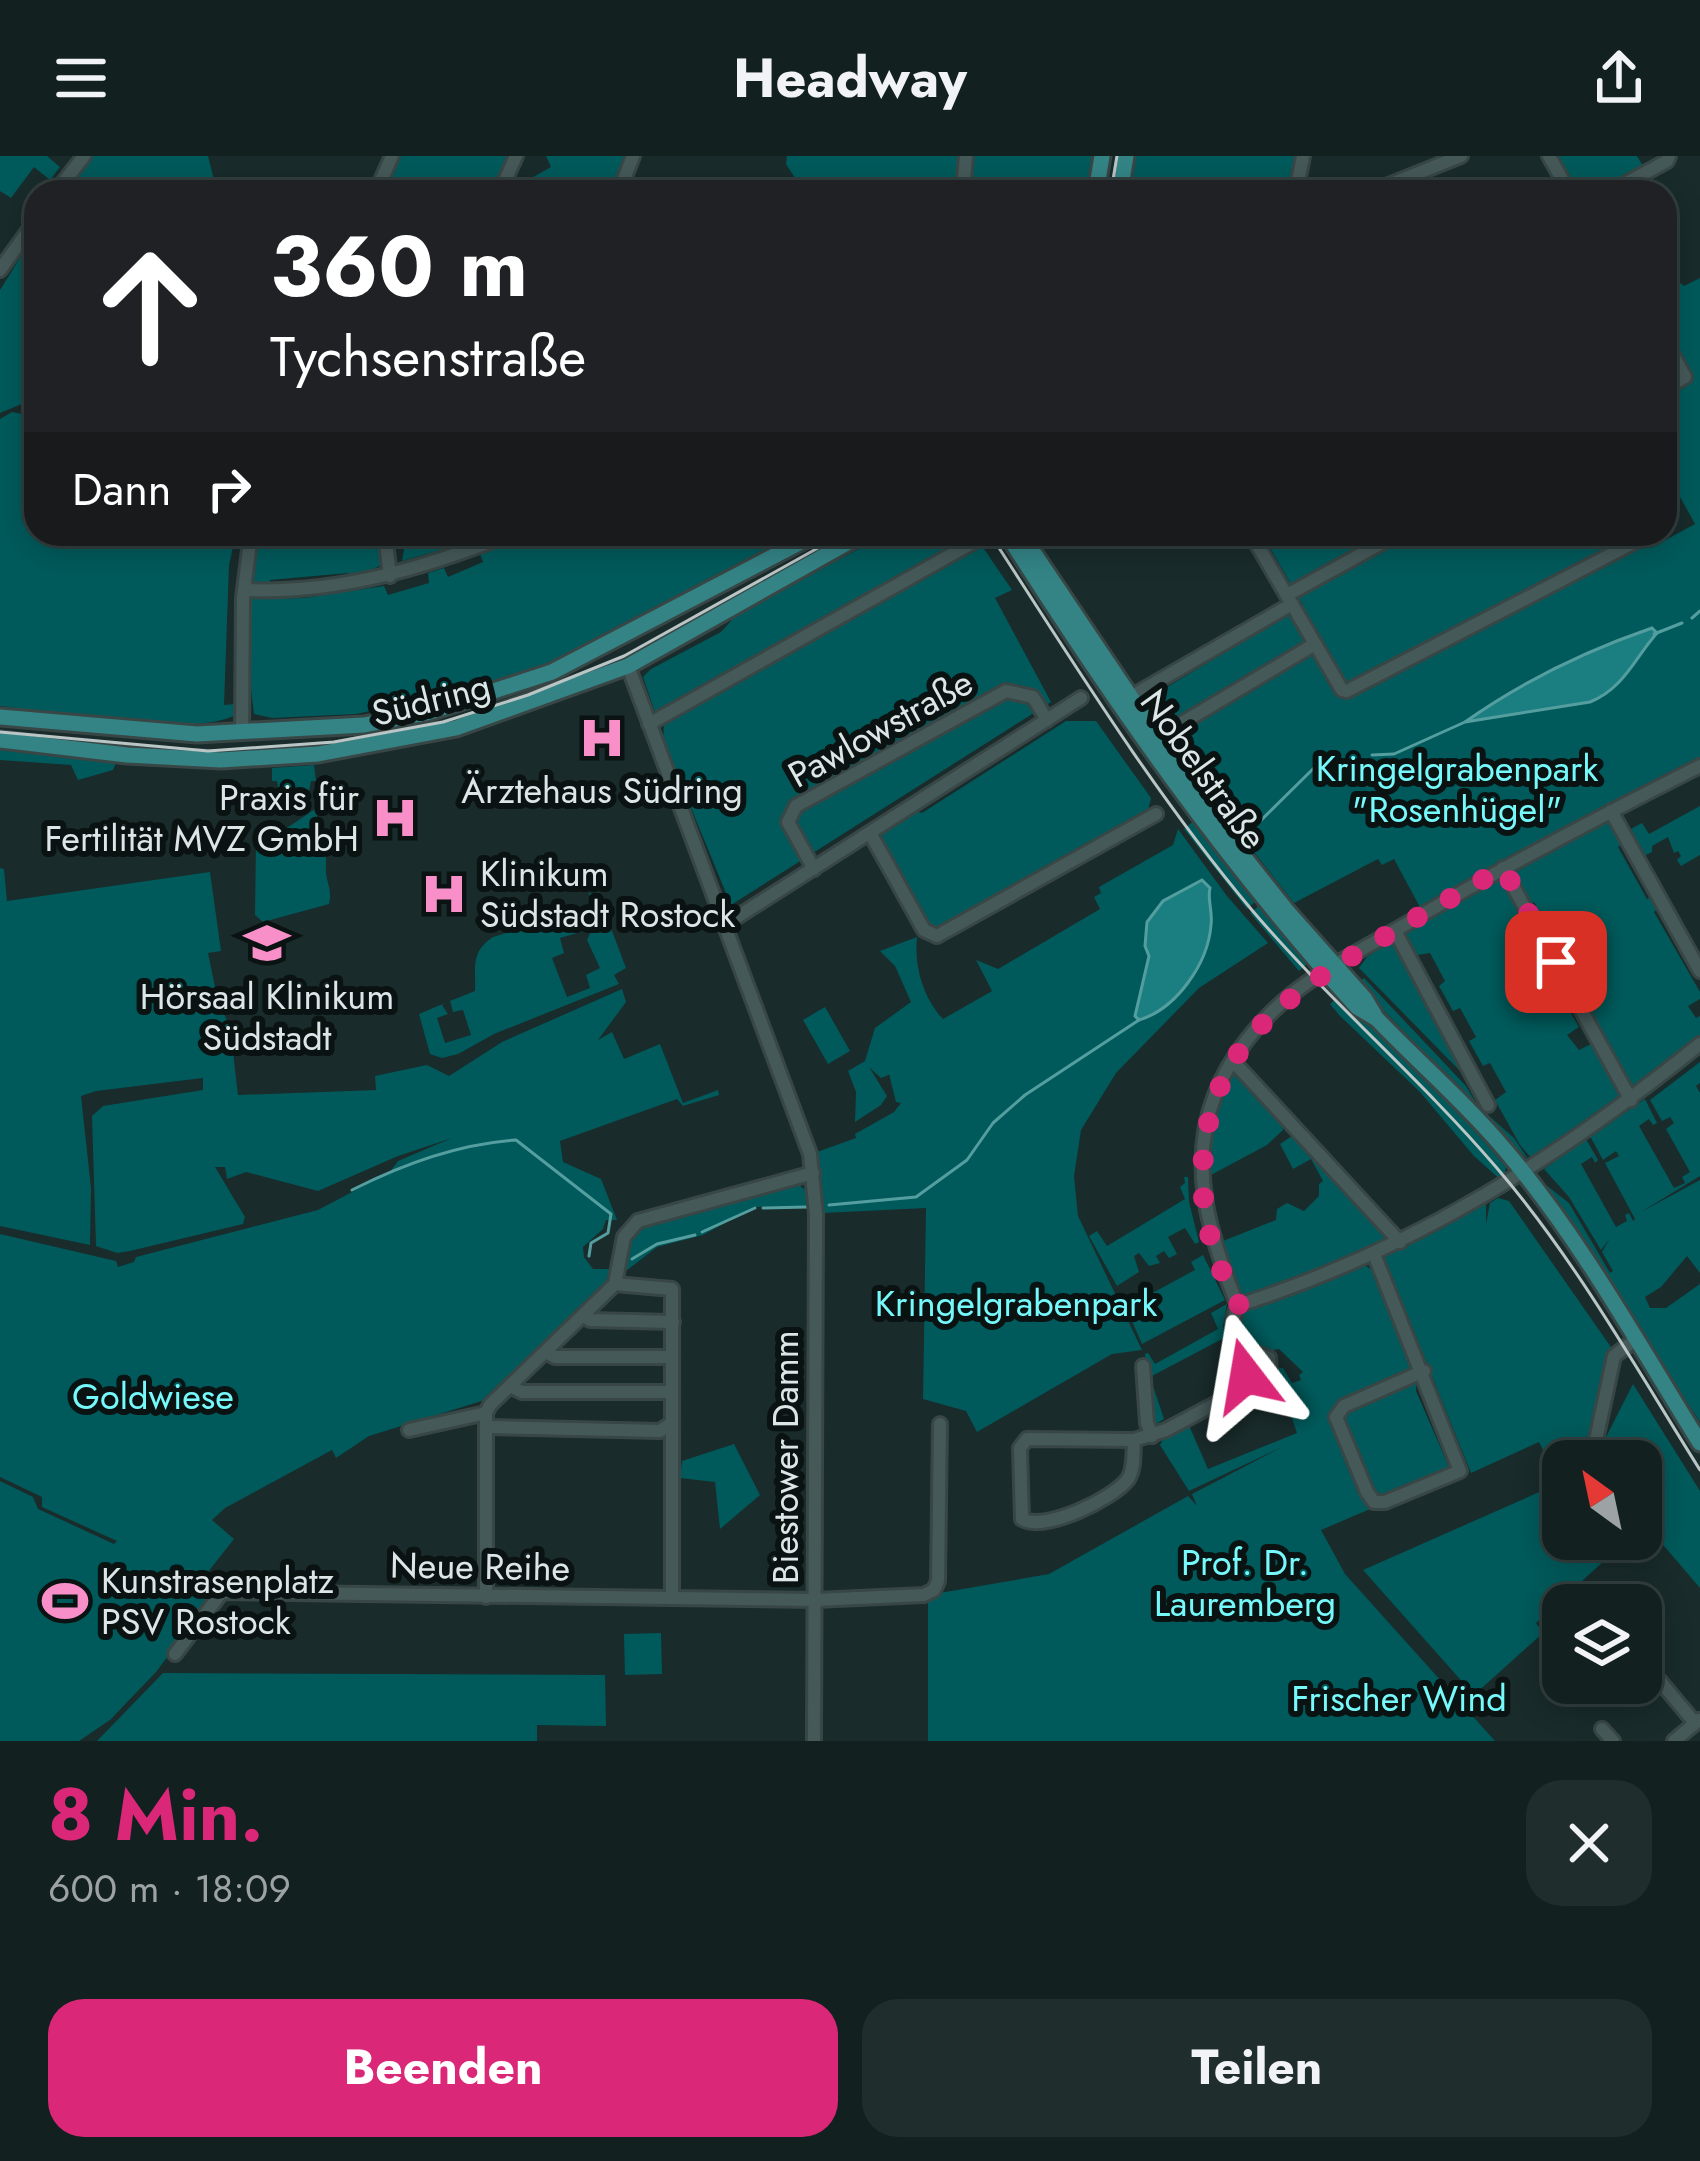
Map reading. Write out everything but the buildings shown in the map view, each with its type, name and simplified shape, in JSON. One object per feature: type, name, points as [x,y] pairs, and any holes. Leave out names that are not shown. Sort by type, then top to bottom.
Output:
[{"type":"main road","name":"Südring","points":[[0,717],[164,734],[364,724],[426,712],[528,682],[793,546]]},
{"type":"main road","name":"Südring","points":[[0,740],[163,758],[242,759],[346,750],[456,728],[628,666],[842,546]]},
{"type":"main road","name":"Nobelstraße","points":[[1015,546],[1223,849],[1524,1174],[1700,1444]]},
{"type":"main road","name":"Nobelstraße","points":[[1028,546],[1124,701],[1331,969]]},
{"type":"main road","points":[[617,639],[628,666]]},
{"type":"main road","points":[[242,732],[242,759]]},
{"type":"street","points":[[65,180],[84,156]]},
{"type":"street","points":[[1401,180],[1461,156]]},
{"type":"street","points":[[1632,180],[1669,156]]},
{"type":"street","points":[[0,270],[24,237]]},
{"type":"street","points":[[242,732],[244,590],[250,546]]},
{"type":"street","points":[[386,546],[389,576]]},
{"type":"street","points":[[244,590],[303,590],[389,576],[480,546]]},
{"type":"street","points":[[650,724],[967,546]]},
{"type":"street","points":[[1260,546],[1342,690],[1347,691],[1628,546]]},
{"type":"street","points":[[1124,701],[1377,546]]},
{"type":"street","points":[[1157,738],[1315,644]]},
{"type":"street","name":"Biestower Damm","points":[[628,666],[801,1126],[813,1173],[814,1741]]},
{"type":"street","name":"Pawlowstraße","points":[[814,869],[788,822],[796,806],[1006,692],[1033,697],[1047,720]]},
{"type":"street","points":[[726,924],[1081,698]]},
{"type":"street","points":[[1239,1304],[1211,1238],[1202,1185],[1210,1109],[1233,1061],[1259,1025],[1331,969],[1395,931],[1503,868],[1700,766]]},
{"type":"street","points":[[1611,811],[1700,971]]},
{"type":"street","name":"Nobelstraße","points":[[870,833],[924,930],[937,936],[1156,814]]},
{"type":"street","points":[[1503,868],[1631,1100]]},
{"type":"street","points":[[1395,931],[1488,1105]]},
{"type":"street","points":[[1250,1386],[1231,1319],[1239,1304],[1374,1255],[1524,1174],[1700,1045]]},
{"type":"street","points":[[1233,1061],[1400,1242]]},
{"type":"street","points":[[486,1597],[487,1420],[510,1386],[614,1284],[623,1237],[638,1221],[813,1173]]},
{"type":"street","points":[[1374,1255],[1424,1371],[1439,1424],[1460,1471],[1385,1502],[1374,1502],[1336,1417],[1344,1406],[1424,1371]]},
{"type":"street","points":[[614,1284],[669,1286],[673,1296],[672,1598]]},
{"type":"street","points":[[582,1316],[673,1322]]},
{"type":"street","points":[[1596,1440],[1614,1357],[1636,1340]]},
{"type":"street","points":[[1134,1440],[1132,1471],[1126,1482],[1059,1521],[1040,1525],[1022,1520],[1020,1448],[1027,1439],[1152,1436],[1270,1373],[1269,1358],[1237,1346]]},
{"type":"street","points":[[545,1352],[556,1357],[672,1357]]},
{"type":"street","points":[[1143,1366],[1152,1436]]},
{"type":"street","points":[[510,1386],[522,1392],[672,1392]]},
{"type":"street","points":[[409,1430],[487,1420],[660,1430],[672,1423]]},
{"type":"street","name":"Neue Reihe","points":[[175,1654],[222,1592],[815,1600],[907,1598],[934,1590],[938,1581],[940,1424]]},
{"type":"street","points":[[1662,1683],[1697,1721],[1674,1741]]},
{"type":"street","points":[[1602,1729],[1612,1741]]},
{"type":"green space","points":[[0,156],[47,156],[60,167],[50,180],[34,167],[11,198],[0,191]]},
{"type":"green space","points":[[92,156],[208,156],[214,180],[73,180]]},
{"type":"green space","points":[[400,156],[511,156],[500,180],[389,180]]},
{"type":"green space","points":[[546,156],[630,156],[621,180],[528,180],[551,167]]},
{"type":"green space","points":[[787,156],[1092,156],[1088,180],[796,180],[786,164]]},
{"type":"green space","points":[[1136,156],[1297,156],[1292,180],[1132,180]]},
{"type":"green space","points":[[1554,156],[1637,156],[1643,166],[1617,180],[1567,180]]},
{"type":"green space","points":[[24,251],[24,403],[0,413],[0,290]]},
{"type":"green space","name":"Kringelgrabenpark \"Rosenhügel\"","points":[[1700,278],[1700,759],[1421,909],[1394,859],[1382,865],[1378,859],[1294,903],[1159,731],[1148,714],[1149,698],[1303,605],[1269,546],[1677,546],[1677,534],[1695,524],[1677,492],[1677,281],[1684,286]]},
{"type":"green space","points":[[12,412],[22,414],[24,546],[233,546],[224,705],[235,704],[234,716],[184,725],[153,724],[0,706],[0,419]]},
{"type":"green space","points":[[255,546],[383,546],[384,564],[350,579],[348,573],[270,580],[269,586],[250,584]]},
{"type":"green space","points":[[402,546],[454,546],[402,561]]},
{"type":"green space","points":[[477,546],[771,546],[548,663],[493,684],[356,714],[272,718],[254,714],[249,599],[304,598],[384,586],[388,595],[429,583],[428,573],[444,568],[448,577],[483,562]]},
{"type":"green space","points":[[864,546],[959,546],[656,715],[643,677],[721,632],[739,612]]},
{"type":"green space","points":[[982,546],[1012,590],[995,598],[1051,702],[731,905],[663,740],[664,725]]},
{"type":"green space","points":[[1066,721],[1096,721],[1151,798],[1147,815],[938,931],[928,930],[878,839],[881,833],[915,811],[922,813]]},
{"type":"green space","points":[[0,750],[116,763],[113,770],[78,780],[71,765],[0,760]]},
{"type":"green space","points":[[314,765],[316,781],[311,781],[309,791],[279,795],[272,768]]},
{"type":"green space","points":[[1700,806],[1700,855],[1681,866],[1677,860],[1681,856],[1674,853],[1668,837],[1644,856],[1629,830],[1642,823],[1649,834]]},
{"type":"green space","points":[[315,809],[326,851],[329,904],[263,922],[255,915],[256,843],[272,838]]},
{"type":"green space","points":[[1195,820],[1257,900],[1247,909],[1184,829]]},
{"type":"green space","points":[[1608,820],[1624,843],[1618,847],[1647,899],[1652,897],[1659,908],[1654,912],[1700,992],[1700,999],[1688,1006],[1696,1018],[1700,1016],[1700,1040],[1631,1090],[1562,969],[1567,964],[1561,952],[1555,955],[1545,936],[1551,932],[1509,873]]},
{"type":"green space","name":"Kringelgrabenpark","points":[[1178,829],[1268,943],[1199,988],[1116,1073],[1081,1130],[1074,1176],[1078,1216],[1142,1350],[1112,1354],[977,1432],[966,1411],[923,1399],[926,1208],[823,1213],[817,1152],[856,1138],[855,1134],[894,1112],[901,1103],[896,1102],[889,1075],[881,1078],[869,1067],[887,1096],[855,1122],[856,1092],[848,1071],[865,1061],[875,1028],[911,1002],[895,966],[880,951],[917,937],[921,981],[943,1019],[992,991],[976,960],[998,969],[1100,909],[1094,897],[1101,893],[1099,887],[1173,845]]},
{"type":"green space","name":"Goldwiese","points":[[0,868],[4,869],[7,901],[210,872],[221,951],[208,953],[218,1001],[230,1027],[238,1095],[376,1090],[375,1076],[427,1065],[449,1076],[502,1042],[622,989],[626,1002],[598,1040],[612,1032],[624,1059],[660,1044],[683,1103],[718,1090],[719,1095],[683,1106],[677,1099],[560,1141],[563,1162],[601,1179],[617,1220],[606,1220],[583,1247],[593,1269],[612,1269],[610,1279],[488,1399],[369,1436],[336,1458],[332,1450],[225,1508],[212,1520],[234,1539],[208,1572],[223,1583],[156,1672],[110,1720],[79,1741],[0,1741],[0,1481],[33,1497],[38,1509],[114,1544],[117,1541],[42,1507],[42,1497],[0,1477],[0,1234],[116,1261],[118,1267],[136,1257],[318,1210],[390,1172],[398,1161],[452,1138],[318,1191],[246,1172],[227,1179],[225,1167],[215,1167],[245,1217],[243,1224],[117,1253],[96,1246],[92,1116],[103,1106],[203,1090],[203,1078],[96,1091],[81,1096],[91,1188],[90,1245],[0,1226]]},
{"type":"green space","points":[[1504,876],[1524,910],[1517,914],[1529,935],[1537,932],[1546,950],[1539,955],[1564,998],[1570,995],[1576,1006],[1569,1010],[1579,1027],[1567,1035],[1579,1050],[1597,1041],[1624,1095],[1549,1146],[1552,1151],[1532,1159],[1495,1100],[1506,1092],[1490,1063],[1483,1066],[1469,1041],[1476,1037],[1460,1008],[1453,1011],[1439,986],[1445,981],[1430,953],[1411,956],[1401,935]]},
{"type":"green space","points":[[595,886],[626,968],[614,975],[619,984],[494,1034],[458,1054],[442,1058],[430,1054],[419,1014],[445,1003],[448,1014],[437,1018],[445,1043],[471,1035],[463,1010],[453,1012],[450,1001],[475,991],[477,955],[493,937],[585,909],[588,930],[560,938],[564,953],[552,958],[567,997],[590,988],[586,975],[600,968],[587,940],[593,927],[589,893],[596,893]]},
{"type":"green space","points":[[1261,904],[1310,961],[1299,971],[1250,913]]},
{"type":"green space","points":[[1394,939],[1467,1073],[1464,1075],[1359,968]]},
{"type":"green space","points":[[1364,978],[1466,1086],[1478,1106],[1514,1138],[1530,1162],[1357,983]]},
{"type":"green space","points":[[1340,995],[1465,1119],[1506,1167],[1503,1182],[1474,1156],[1420,1092],[1339,1015],[1330,1004]]},
{"type":"green space","points":[[825,1007],[850,1051],[828,1064],[803,1020]]},
{"type":"green space","points":[[1700,1062],[1696,1086],[1700,1093],[1700,1176],[1641,1212],[1700,1180],[1700,1273],[1687,1256],[1661,1287],[1645,1297],[1650,1308],[1666,1308],[1700,1284],[1700,1422],[1546,1185],[1569,1203],[1610,1273],[1602,1252],[1610,1238],[1601,1250],[1569,1197],[1544,1169],[1586,1139],[1598,1160],[1595,1163],[1592,1157],[1581,1164],[1616,1227],[1627,1221],[1629,1213],[1633,1221],[1605,1163],[1619,1156],[1616,1151],[1603,1160],[1590,1136],[1645,1099],[1657,1123],[1649,1119],[1639,1126],[1674,1188],[1685,1183],[1682,1177],[1690,1172],[1666,1129],[1674,1123],[1670,1117],[1662,1121],[1650,1100]]},
{"type":"green space","points":[[1235,1066],[1282,1118],[1283,1130],[1267,1145],[1209,1176],[1213,1119]]},
{"type":"green space","points":[[1298,1132],[1392,1242],[1241,1302],[1218,1243],[1276,1220],[1277,1209],[1287,1203],[1304,1211],[1319,1196],[1323,1181],[1311,1159],[1293,1169],[1280,1144]]},
{"type":"green space","points":[[1188,1177],[1199,1242],[1195,1244],[1185,1228],[1168,1237],[1177,1254],[1169,1258],[1164,1251],[1156,1256],[1160,1263],[1149,1266],[1139,1253],[1134,1256],[1139,1272],[1117,1286],[1089,1236],[1097,1231],[1107,1246],[1185,1199],[1180,1187]]},
{"type":"green space","points":[[799,1185],[808,1192],[808,1206],[754,1207],[703,1235],[657,1247],[626,1271],[626,1246],[643,1227]]},
{"type":"green space","points":[[1498,1198],[1509,1201],[1613,1350],[1593,1440],[1542,1440],[1542,1448],[1539,1442],[1471,1473],[1384,1257],[1486,1204],[1486,1224],[1490,1203]]},
{"type":"green space","points":[[1203,1255],[1225,1300],[1142,1344],[1121,1296],[1125,1294],[1132,1304],[1195,1270],[1191,1262]]},
{"type":"green space","points":[[1365,1265],[1373,1271],[1417,1375],[1416,1391],[1452,1474],[1321,1530],[1345,1574],[1495,1741],[928,1741],[928,1595],[1049,1574],[1188,1496],[1197,1506],[1192,1494],[1284,1446],[1189,1491],[1160,1445],[1166,1433],[1188,1423],[1208,1469],[1297,1433],[1274,1367],[1283,1368],[1292,1383],[1301,1380],[1303,1372],[1279,1349],[1268,1351],[1243,1343],[1236,1327],[1240,1313]]},
{"type":"green space","points":[[1227,1304],[1226,1337],[1150,1377],[1164,1419],[1151,1427],[1145,1354],[1155,1364],[1218,1329],[1211,1313]]},
{"type":"green space","points":[[1633,1384],[1700,1491],[1700,1588],[1662,1544],[1662,1440],[1605,1439]]},
{"type":"green space","points":[[734,1444],[760,1495],[720,1529],[715,1482],[680,1478],[682,1461]]},
{"type":"green space","points":[[1542,1491],[1542,1560],[1605,1560],[1579,1584],[1542,1584],[1542,1618],[1536,1623],[1542,1634],[1474,1695],[1363,1570]]},
{"type":"green space","points":[[661,1633],[662,1674],[625,1675],[624,1634]]},
{"type":"green space","points":[[163,1673],[605,1675],[606,1726],[537,1725],[537,1741],[97,1741]]},
{"type":"shaded area","points":[[1652,628],[1657,633],[1628,672],[1602,696],[1590,702],[1465,722],[1555,668]]},
{"type":"shaded area","points":[[1202,880],[1210,888],[1211,920],[1204,955],[1177,995],[1139,1020],[1135,1016],[1149,956],[1147,922],[1163,901]]},
{"type":"waterway","points":[[1692,618],[1700,611]]},
{"type":"waterway","points":[[1654,634],[1682,623]]},
{"type":"waterway","points":[[1372,755],[1394,754],[1465,722]]},
{"type":"waterway","points":[[1241,840],[1317,765],[1361,760]]},
{"type":"waterway","points":[[829,1205],[916,1197],[967,1160],[993,1123],[1025,1095],[1139,1020]]},
{"type":"waterway","points":[[352,1190],[431,1157],[516,1140],[611,1214],[608,1233],[591,1243],[589,1256]]},
{"type":"waterway","points":[[763,1208],[807,1207]]},
{"type":"waterway","points":[[702,1232],[755,1208]]},
{"type":"waterway","points":[[632,1259],[657,1244],[695,1235]]},
{"type":"tram line","points":[[1113,180],[1117,156]]},
{"type":"tram line","points":[[0,732],[208,751],[334,742],[443,722],[528,695],[624,656],[821,546]]},
{"type":"tram line","points":[[998,546],[1115,726],[1215,865],[1280,943],[1467,1134],[1525,1202],[1604,1315],[1700,1470]]},
{"type":"place","name":"Ärztehaus Südring","points":[[602,738]]},
{"type":"place","name":"Praxis für Fertilität MVZ GmbH","points":[[395,818]]},
{"type":"place","name":"Klinikum Südstadt Rostock","points":[[444,894]]},
{"type":"place","name":"Hörsaal Klinikum Südstadt","points":[[267,943]]},
{"type":"place","name":"Kunstrasenplatz PSV Rostock","points":[[65,1601]]},
{"type":"route","points":[[1246,1376],[1231,1319],[1239,1304],[1211,1238],[1202,1174],[1204,1137],[1215,1094],[1252,1034],[1301,988],[1503,868],[1556,962]]},
{"type":"park label","name":"Prof. Dr. Lauremberg","points":[[1245,1582]]},
{"type":"park label","name":"Frischer Wind","points":[[1399,1698]]}]
